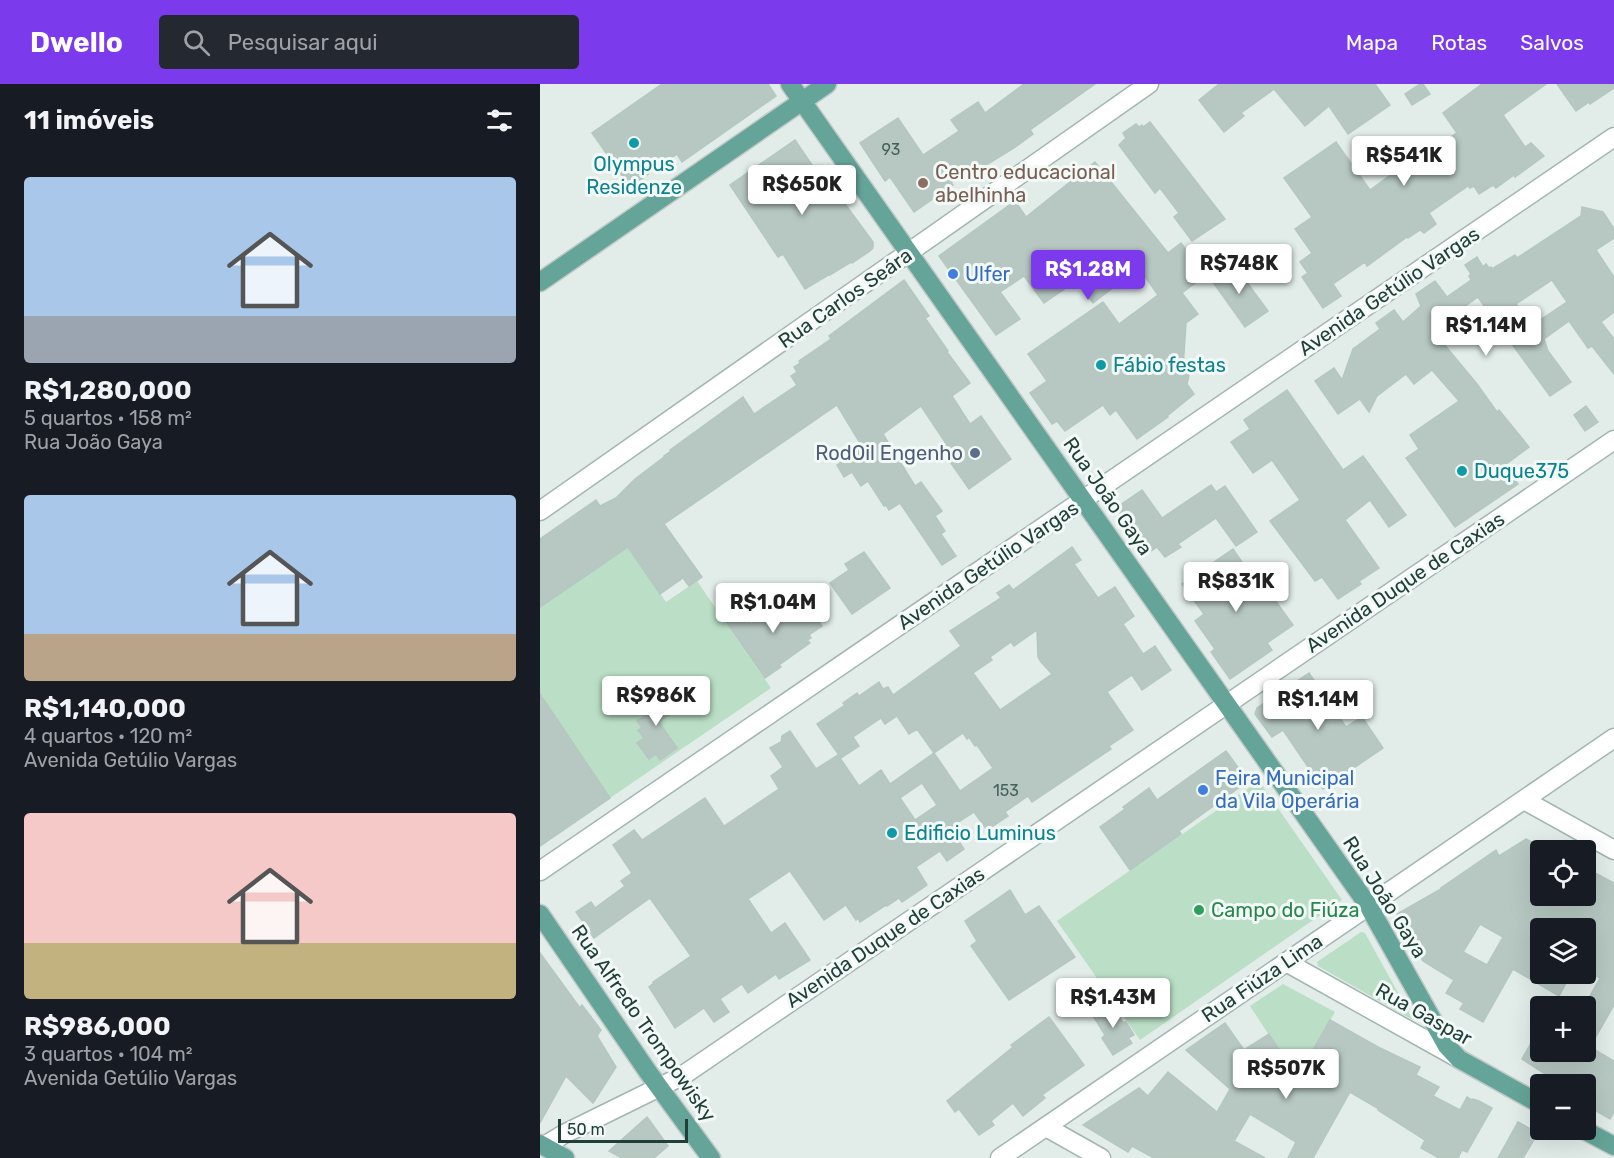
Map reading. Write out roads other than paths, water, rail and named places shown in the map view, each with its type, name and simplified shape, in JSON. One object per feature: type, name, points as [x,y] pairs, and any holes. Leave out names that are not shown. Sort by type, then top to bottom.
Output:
[{"type":"main road","name":"Rua João Gaya","points":[[790,84],[1368,905],[1447,1046],[1459,1059]]},
{"type":"main road","points":[[540,282],[827,84]]},
{"type":"main road","name":"Rua Alfredo Trompowisky","points":[[540,914],[659,1087],[711,1158]]},
{"type":"main road","name":"Rua Gaspar","points":[[1459,1059],[1530,1098]]},
{"type":"main road","points":[[1596,1136],[1614,1146]]},
{"type":"main road","points":[[542,1146],[566,1158]]},
{"type":"street","name":"Rua Carlos Seára","points":[[540,512],[1149,84]]},
{"type":"street","name":"Avenida Getúlio Vargas","points":[[540,871],[1614,137]]},
{"type":"street","name":"Avenida Duque de Caxias","points":[[542,1146],[682,1076],[1614,440]]},
{"type":"street","name":"Rua Fiúza Lima","points":[[1000,1158],[1614,738]]},
{"type":"street","points":[[1524,800],[1614,850]]},
{"type":"street","name":"Rua Gaspar","points":[[1286,962],[1459,1059]]},
{"type":"street","points":[[1046,1126],[1101,1158]]},
{"type":"place","name":"Olympus Residenze","points":[[634,143]]},
{"type":"place","name":"Centro educacional abelhinha","points":[[923,183]]},
{"type":"place","name":"Ulfer","points":[[953,274]]},
{"type":"place","name":"Fábio festas","points":[[1101,365]]},
{"type":"place","name":"RodOil Engenho","points":[[975,453]]},
{"type":"place","name":"Duque375","points":[[1462,471]]},
{"type":"place","name":"Feira Municipal da Vila Operária","points":[[1203,790]]},
{"type":"place","name":"Edificio Luminus","points":[[892,833]]},
{"type":"place","name":"Campo do Fiúza","points":[[1199,910]]}]
